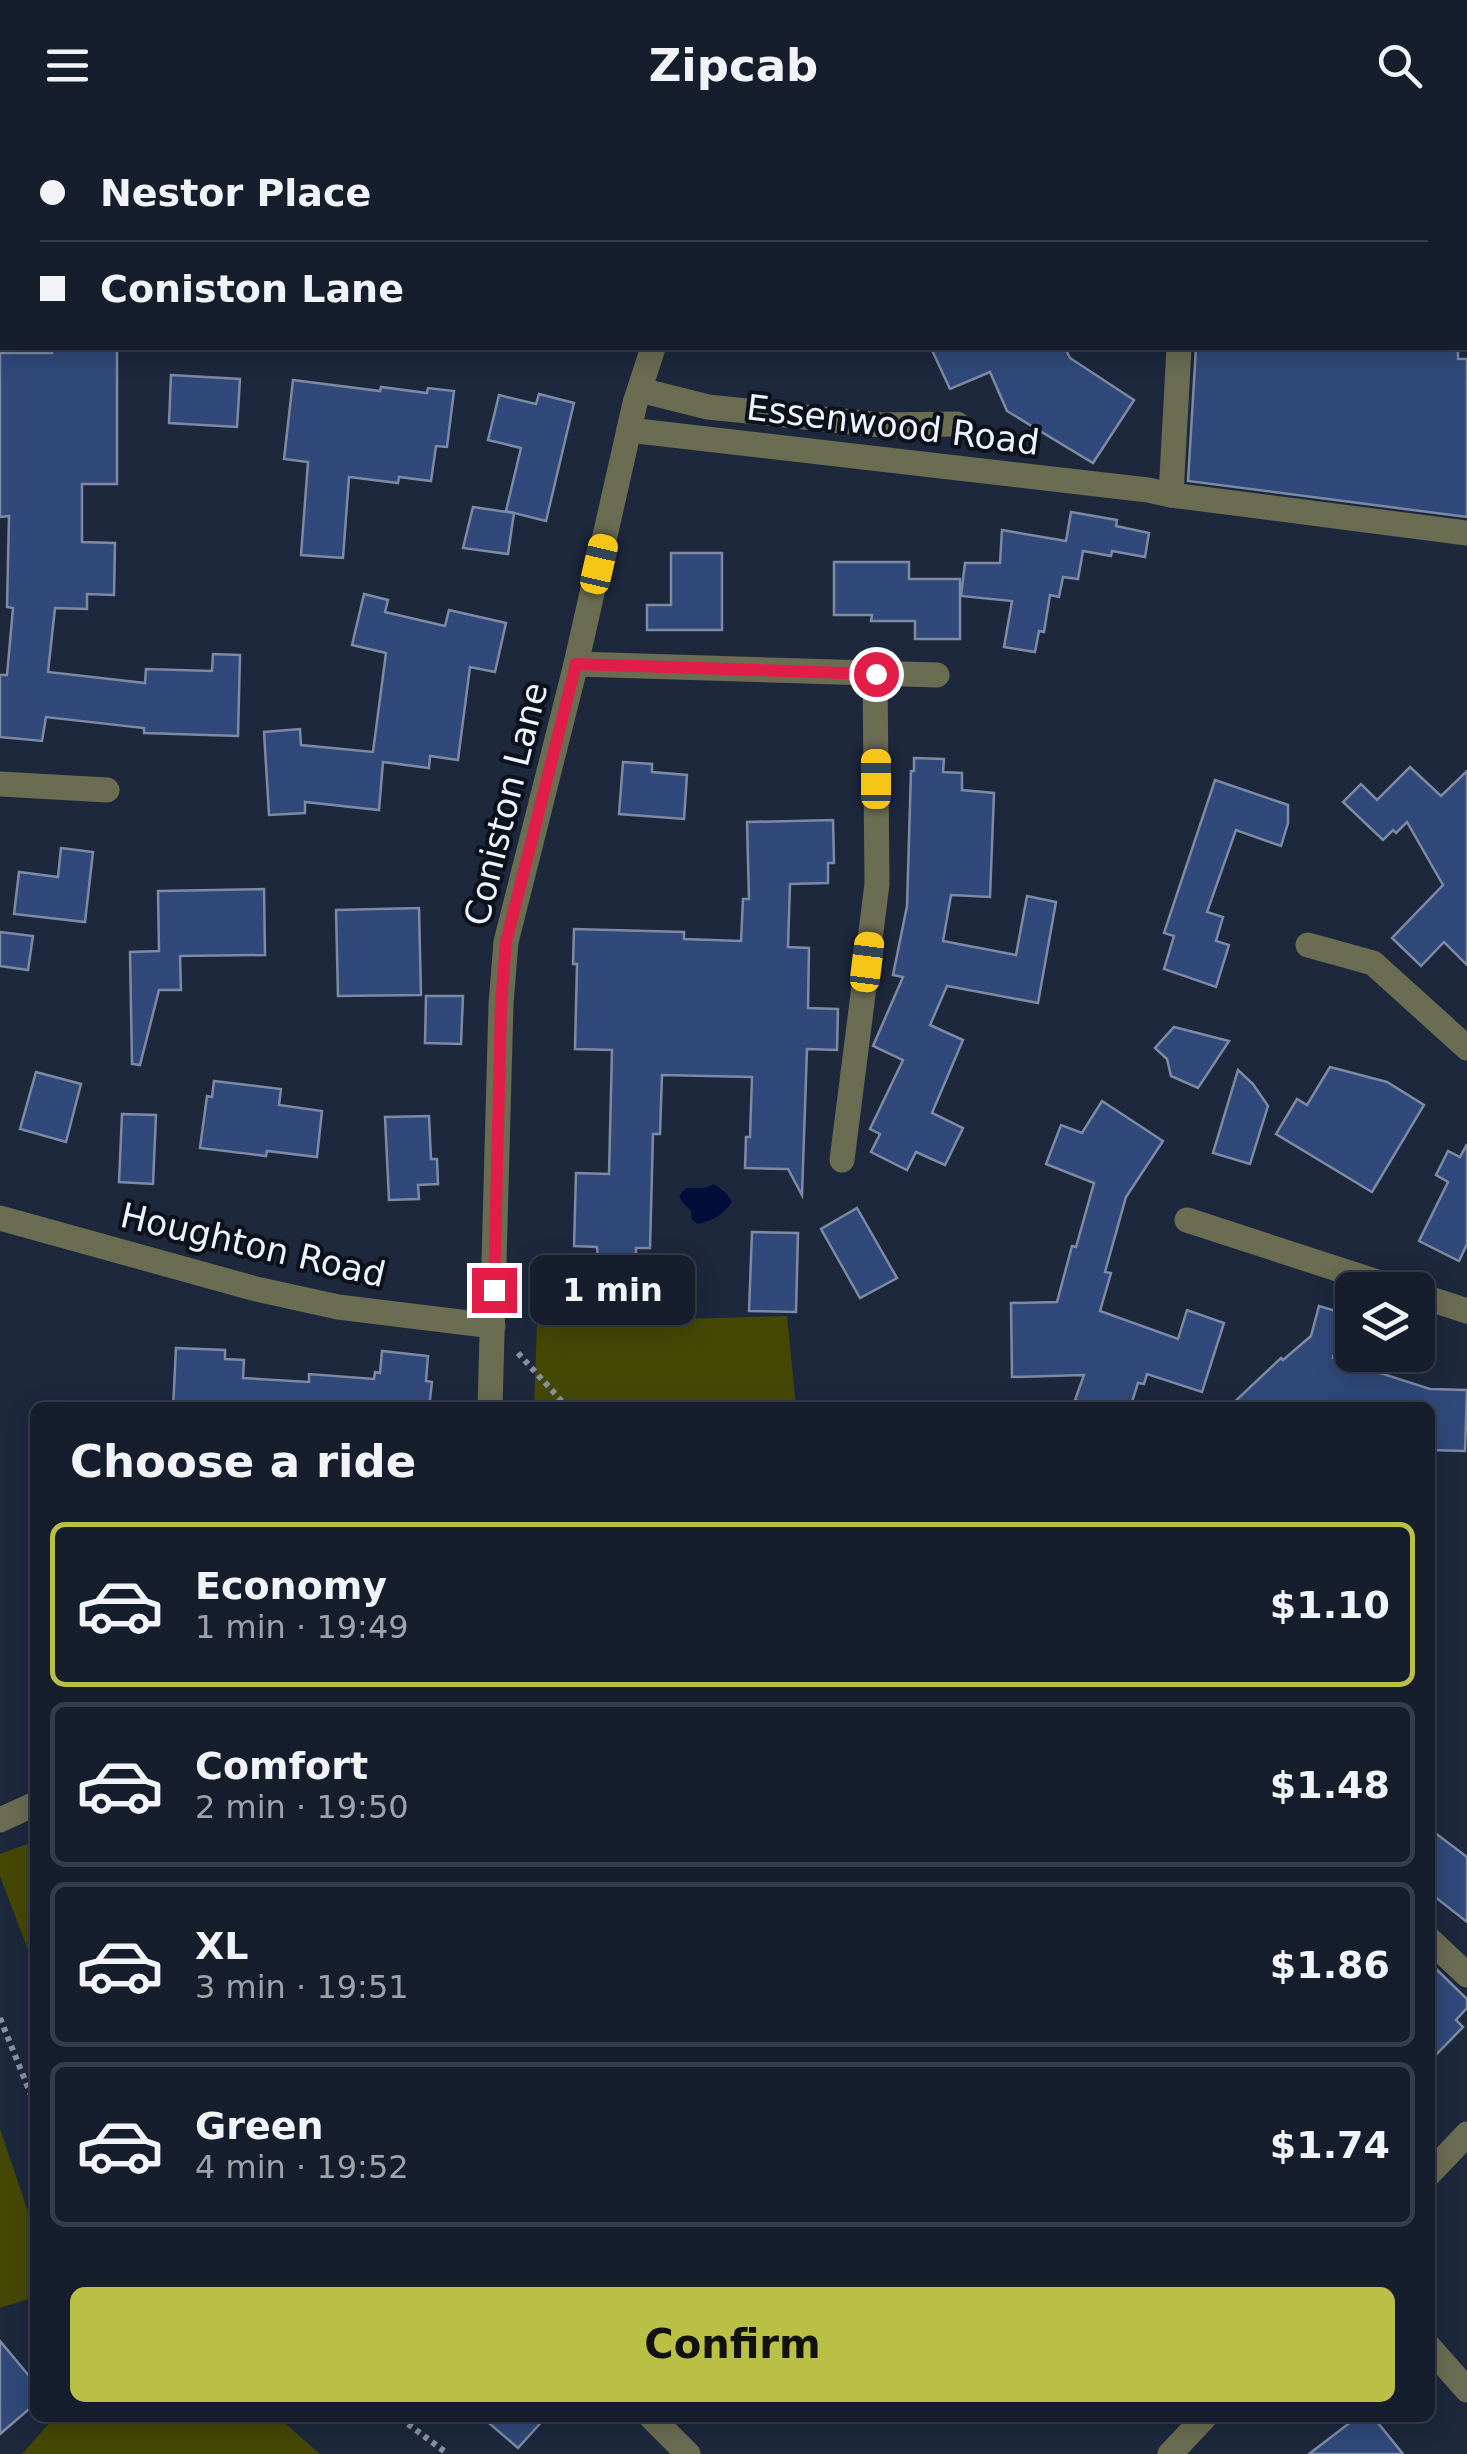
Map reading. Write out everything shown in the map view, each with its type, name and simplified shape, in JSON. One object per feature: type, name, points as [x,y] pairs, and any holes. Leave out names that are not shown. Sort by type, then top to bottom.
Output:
[{"type":"street","name":"Coniston Lane","points":[[490,1402],[506,942],[652,350]]},
{"type":"street","points":[[1160,493],[1178,350]]},
{"type":"street","points":[[640,390],[726,409],[882,425],[958,424]]},
{"type":"street","name":"Essenwood Road","points":[[630,430],[1467,533]]},
{"type":"street","points":[[576,664],[937,675]]},
{"type":"street","points":[[842,1160],[877,884],[876,674]]},
{"type":"street","points":[[0,784],[107,790]]},
{"type":"street","points":[[1308,945],[1373,963],[1467,1048]]},
{"type":"street","name":"Houghton Road","points":[[0,1218],[256,1289],[338,1306],[493,1326]]},
{"type":"street","points":[[1187,1220],[1347,1272]]},
{"type":"street","points":[[1435,1301],[1467,1311]]},
{"type":"street","points":[[0,1820],[30,1806]]},
{"type":"street","points":[[1435,1945],[1467,1975]]},
{"type":"street","points":[[1435,2169],[1467,2134]]},
{"type":"street","points":[[1435,2354],[1467,2390]]},
{"type":"street","points":[[656,2422],[688,2454]]},
{"type":"street","points":[[1170,2454],[1200,2422]]},
{"type":"path","points":[[493,1326],[563,1402]]},
{"type":"path","points":[[0,2018],[30,2093]]},
{"type":"path","points":[[405,2422],[448,2454]]},
{"type":"shaded area","points":[[787,1316],[796,1402],[534,1402],[537,1323]]},
{"type":"shaded area","points":[[30,1843],[30,1955],[0,1876],[0,1854]]},
{"type":"shaded area","points":[[0,2129],[30,2217],[30,2299],[0,2308]]},
{"type":"shaded area","points":[[50,2422],[284,2422],[320,2454],[22,2454]]},
{"type":"water","points":[[714,1184],[732,1202],[718,1216],[698,1224],[679,1196],[686,1188]]},
{"type":"building","points":[[117,350],[117,484],[82,484],[82,542],[115,543],[114,595],[87,594],[87,609],[55,608],[48,672],[145,683],[146,669],[212,671],[213,654],[240,655],[238,736],[144,733],[144,728],[46,717],[42,741],[0,737],[0,675],[7,675],[13,608],[7,607],[9,516],[0,517],[0,353]]},
{"type":"building","points":[[932,350],[1066,350],[1070,358],[1134,400],[1093,463],[1007,411],[990,372],[950,389]]},
{"type":"building","points":[[1196,350],[1458,350],[1458,359],[1467,359],[1467,517],[1188,481]]},
{"type":"building","points":[[171,375],[240,379],[237,427],[169,423]]},
{"type":"building","points":[[293,380],[380,391],[381,387],[427,393],[428,388],[454,391],[447,447],[436,446],[431,481],[399,477],[398,483],[349,477],[343,558],[301,555],[308,462],[284,459]]},
{"type":"building","points":[[539,394],[574,403],[546,521],[506,511],[521,448],[488,440],[499,395],[536,404]]},
{"type":"building","points":[[473,507],[514,513],[508,554],[463,548]]},
{"type":"building","points":[[1071,512],[1117,520],[1116,526],[1149,533],[1145,557],[1083,551],[1078,579],[1063,577],[1059,597],[1050,595],[1044,632],[1039,631],[1035,652],[1004,647],[1012,601],[961,596],[965,563],[1000,563],[1002,530],[1066,541]]},
{"type":"building","points":[[671,553],[722,553],[722,630],[647,630],[647,605],[671,605]]},
{"type":"building","points":[[834,562],[909,562],[909,579],[960,579],[960,639],[915,639],[915,621],[871,621],[872,615],[834,615]]},
{"type":"building","points":[[364,594],[388,600],[385,612],[445,626],[449,610],[506,623],[495,672],[470,667],[458,760],[430,756],[429,768],[383,762],[379,810],[305,802],[305,813],[269,815],[264,732],[300,729],[301,745],[373,752],[386,653],[352,645]]},
{"type":"building","points":[[914,758],[944,759],[943,772],[962,773],[962,790],[994,793],[990,897],[951,895],[943,941],[1016,955],[1027,896],[1056,902],[1038,1003],[947,986],[930,1025],[963,1040],[932,1113],[963,1128],[945,1165],[916,1152],[907,1170],[871,1152],[880,1134],[870,1129],[903,1060],[873,1046],[903,977],[893,975],[907,906]]},
{"type":"building","points":[[623,762],[652,764],[652,772],[687,775],[684,819],[619,814]]},
{"type":"building","points":[[1410,767],[1441,796],[1467,771],[1467,965],[1444,942],[1421,966],[1392,938],[1443,885],[1407,822],[1383,840],[1343,802],[1361,784],[1377,800]]},
{"type":"building","points":[[1215,780],[1288,805],[1288,823],[1281,846],[1236,830],[1207,912],[1223,917],[1216,941],[1229,945],[1216,987],[1164,969],[1174,936],[1164,933]]},
{"type":"building","points":[[833,820],[834,863],[828,863],[828,883],[790,884],[788,947],[809,948],[808,1008],[838,1009],[837,1050],[807,1049],[802,1195],[788,1169],[745,1168],[752,1077],[662,1075],[660,1134],[653,1134],[650,1248],[636,1248],[636,1260],[598,1259],[597,1247],[574,1246],[576,1173],[609,1174],[612,1050],[575,1049],[574,929],[684,932],[684,939],[741,941],[743,899],[749,899],[747,822]]},
{"type":"building","points":[[61,848],[93,852],[85,922],[14,914],[19,872],[58,877]]},
{"type":"building","points":[[264,889],[265,955],[180,956],[181,990],[159,990],[140,1065],[132,1064],[130,952],[159,951],[158,891]]},
{"type":"building","points":[[419,908],[421,995],[338,996],[336,910]]},
{"type":"building","points":[[0,932],[33,936],[28,970],[0,966]]},
{"type":"building","points":[[426,996],[463,996],[461,1044],[425,1043]]},
{"type":"building","points":[[1174,1027],[1229,1041],[1198,1088],[1171,1076],[1167,1059],[1155,1048]]},
{"type":"building","points":[[1330,1067],[1387,1082],[1424,1105],[1372,1192],[1276,1134],[1297,1099],[1307,1105]]},
{"type":"building","points":[[1238,1070],[1268,1106],[1250,1164],[1213,1153]]},
{"type":"building","points":[[36,1072],[81,1084],[66,1142],[20,1129]]},
{"type":"building","points":[[214,1081],[281,1089],[279,1105],[322,1111],[317,1157],[200,1148],[207,1096],[212,1097]]},
{"type":"building","points":[[1102,1101],[1163,1141],[1126,1197],[1105,1272],[1111,1273],[1100,1311],[1178,1339],[1187,1310],[1224,1323],[1202,1392],[1147,1374],[1144,1384],[1138,1383],[1132,1402],[1081,1402],[1075,1400],[1084,1375],[1012,1377],[1011,1303],[1057,1302],[1094,1183],[1046,1164],[1061,1125],[1082,1133]]},
{"type":"building","points":[[122,1114],[156,1115],[153,1184],[119,1182]]},
{"type":"building","points":[[429,1116],[431,1159],[437,1159],[438,1184],[418,1185],[419,1199],[389,1200],[385,1117]]},
{"type":"building","points":[[1467,1144],[1467,1244],[1459,1261],[1419,1241],[1448,1182],[1436,1175],[1448,1151],[1460,1157]]},
{"type":"building","points":[[857,1208],[897,1278],[860,1298],[821,1229]]},
{"type":"building","points":[[752,1232],[798,1233],[796,1312],[749,1311]]},
{"type":"building","points":[[1319,1306],[1335,1311],[1335,1372],[1377,1372],[1430,1389],[1467,1390],[1465,1451],[1435,1450],[1435,1402],[1234,1402],[1311,1336]]},
{"type":"building","points":[[176,1348],[225,1350],[225,1359],[244,1360],[243,1378],[309,1382],[309,1374],[374,1379],[375,1372],[380,1373],[382,1351],[428,1356],[426,1381],[432,1382],[430,1402],[173,1402]]},
{"type":"building","points":[[1435,1833],[1467,1857],[1467,1922],[1435,1897]]},
{"type":"building","points":[[1435,1968],[1467,1999],[1467,2008],[1456,2020],[1463,2027],[1435,2056]]},
{"type":"building","points":[[0,2341],[30,2377],[30,2408],[0,2434]]},
{"type":"building","points":[[488,2422],[541,2422],[518,2448]]},
{"type":"building","points":[[1351,2422],[1377,2422],[1403,2454],[1309,2454]]},
{"type":"route","points":[[494,1290],[506,942],[576,664],[876,674]]}]
